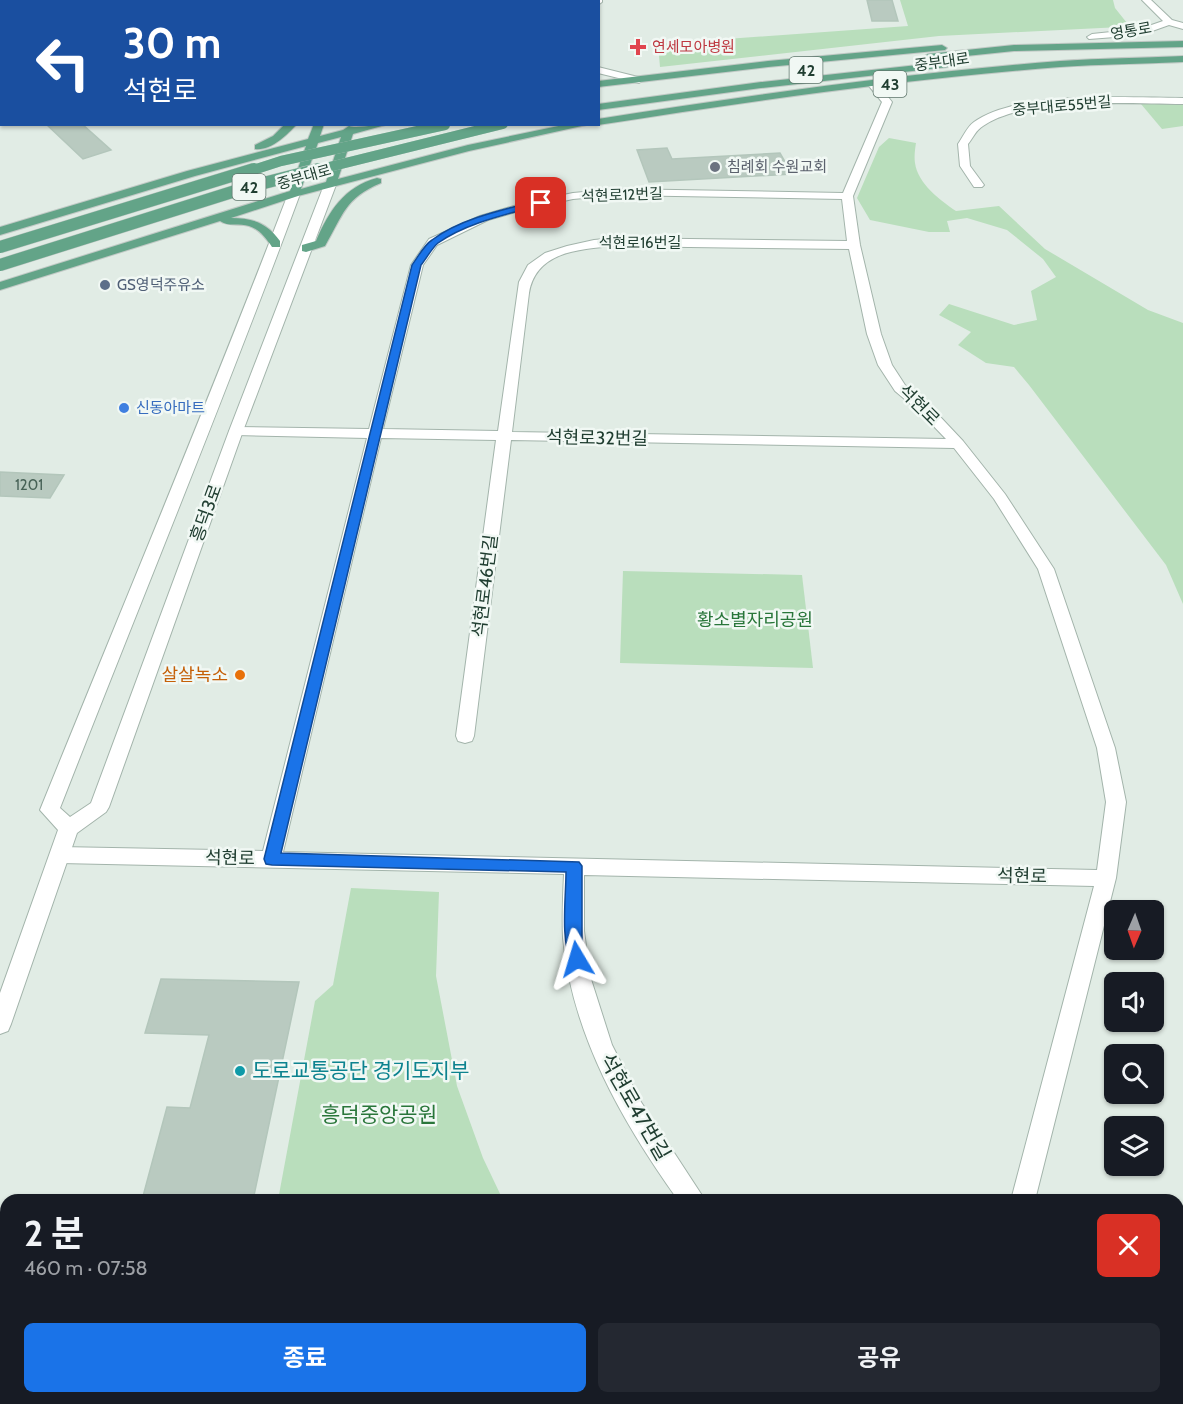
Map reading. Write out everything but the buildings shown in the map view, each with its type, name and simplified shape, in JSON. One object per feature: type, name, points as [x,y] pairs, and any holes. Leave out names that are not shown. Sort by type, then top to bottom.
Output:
[{"type":"main road","name":"중부대로","points":[[600,84],[835,57],[1092,37],[1183,38]]},
{"type":"main road","name":"42","points":[[600,96],[800,70],[1014,48],[1183,44]]},
{"type":"main road","name":"42","points":[[600,107],[898,69],[1024,57],[1183,50]]},
{"type":"main road","name":"중부대로","points":[[600,122],[713,104],[1062,64],[1183,59]]},
{"type":"main road","points":[[160,182],[254,150],[278,138],[290,126]]},
{"type":"main road","points":[[294,195],[319,126]]},
{"type":"main road","name":"중부대로","points":[[0,231],[160,182],[349,128],[366,126]]},
{"type":"main road","name":"42","points":[[0,247],[281,161],[438,126]]},
{"type":"main road","name":"42","points":[[0,265],[248,187],[493,126]]},
{"type":"main road","name":"중부대로","points":[[0,286],[330,185],[464,150],[577,126]]},
{"type":"main road","points":[[330,185],[349,128]]},
{"type":"main road","points":[[306,248],[321,243],[332,217],[345,198],[368,184],[464,150]]},
{"type":"main road","points":[[195,226],[225,221],[246,221],[266,230],[276,244]]},
{"type":"street","name":"영통로","points":[[1146,0],[1169,22],[1183,26]]},
{"type":"street","name":"영통로","points":[[1092,37],[1142,32],[1169,22]]},
{"type":"street","points":[[600,70],[639,80]]},
{"type":"street","points":[[847,195],[887,102],[874,86]]},
{"type":"street","name":"중부대로55번길","points":[[978,185],[965,166],[963,144],[978,124],[1005,111],[1052,104],[1183,101]]},
{"type":"street","name":"흥덕3로","points":[[294,195],[50,810],[69,828],[99,807],[236,431],[330,185]]},
{"type":"street","name":"석현로12번길","points":[[272,859],[417,265],[434,242],[484,218],[524,206],[592,194],[847,195]]},
{"type":"street","name":"석현로","points":[[60,855],[1106,878],[1116,802],[1106,748],[1046,569],[1000,497],[958,444],[925,409],[900,388],[885,365],[874,334],[854,245],[847,195]]},
{"type":"street","name":"석현로16번길","points":[[504,437],[526,279],[532,268],[543,260],[565,250],[589,244],[615,242],[854,245]]},
{"type":"street","name":"석현로32번길","points":[[236,431],[958,444]]},
{"type":"street","name":"석현로46번길","points":[[465,736],[504,437]]},
{"type":"street","points":[[0,1024],[69,828]]},
{"type":"street","name":"석현로47번길","points":[[574,866],[574,939],[585,1000],[604,1058],[664,1161],[689,1194]]},
{"type":"street","points":[[1025,1194],[1106,878]]},
{"type":"green space","points":[[900,0],[1113,0],[1115,8],[1127,23],[1121,27],[939,36],[660,67],[658,44],[908,26]]},
{"type":"green space","points":[[1183,103],[1183,126],[1162,129],[1141,104]]},
{"type":"green space","points":[[889,138],[916,143],[915,163],[920,178],[937,197],[956,211],[999,206],[1045,249],[1148,310],[1183,323],[1183,604],[1166,565],[1014,367],[986,363],[958,345],[971,332],[939,315],[949,304],[1014,325],[1037,320],[1031,291],[1056,277],[1043,259],[1007,230],[967,218],[947,221],[950,232],[929,232],[870,220],[857,198],[879,147]]},
{"type":"green space","name":"황소별자리공원","points":[[623,571],[802,575],[813,668],[620,663]]},
{"type":"green space","name":"흥덕중앙공원","points":[[351,888],[439,892],[436,976],[457,1086],[483,1158],[500,1194],[279,1194],[315,1001],[333,985]]},
{"type":"place","name":"연세모아병원","points":[[638,47]]},
{"type":"place","name":"침례회 수원교회","points":[[715,167]]},
{"type":"place","name":"GS영덕주유소","points":[[105,285]]},
{"type":"place","name":"신동아마트","points":[[124,408]]},
{"type":"place","name":"살살녹소","points":[[240,675]]},
{"type":"place","name":"도로교통공단 경기도지부","points":[[240,1071]]},
{"type":"route","points":[[541,203],[484,218],[434,242],[417,265],[272,859],[574,866],[574,939],[577,959]]}]
